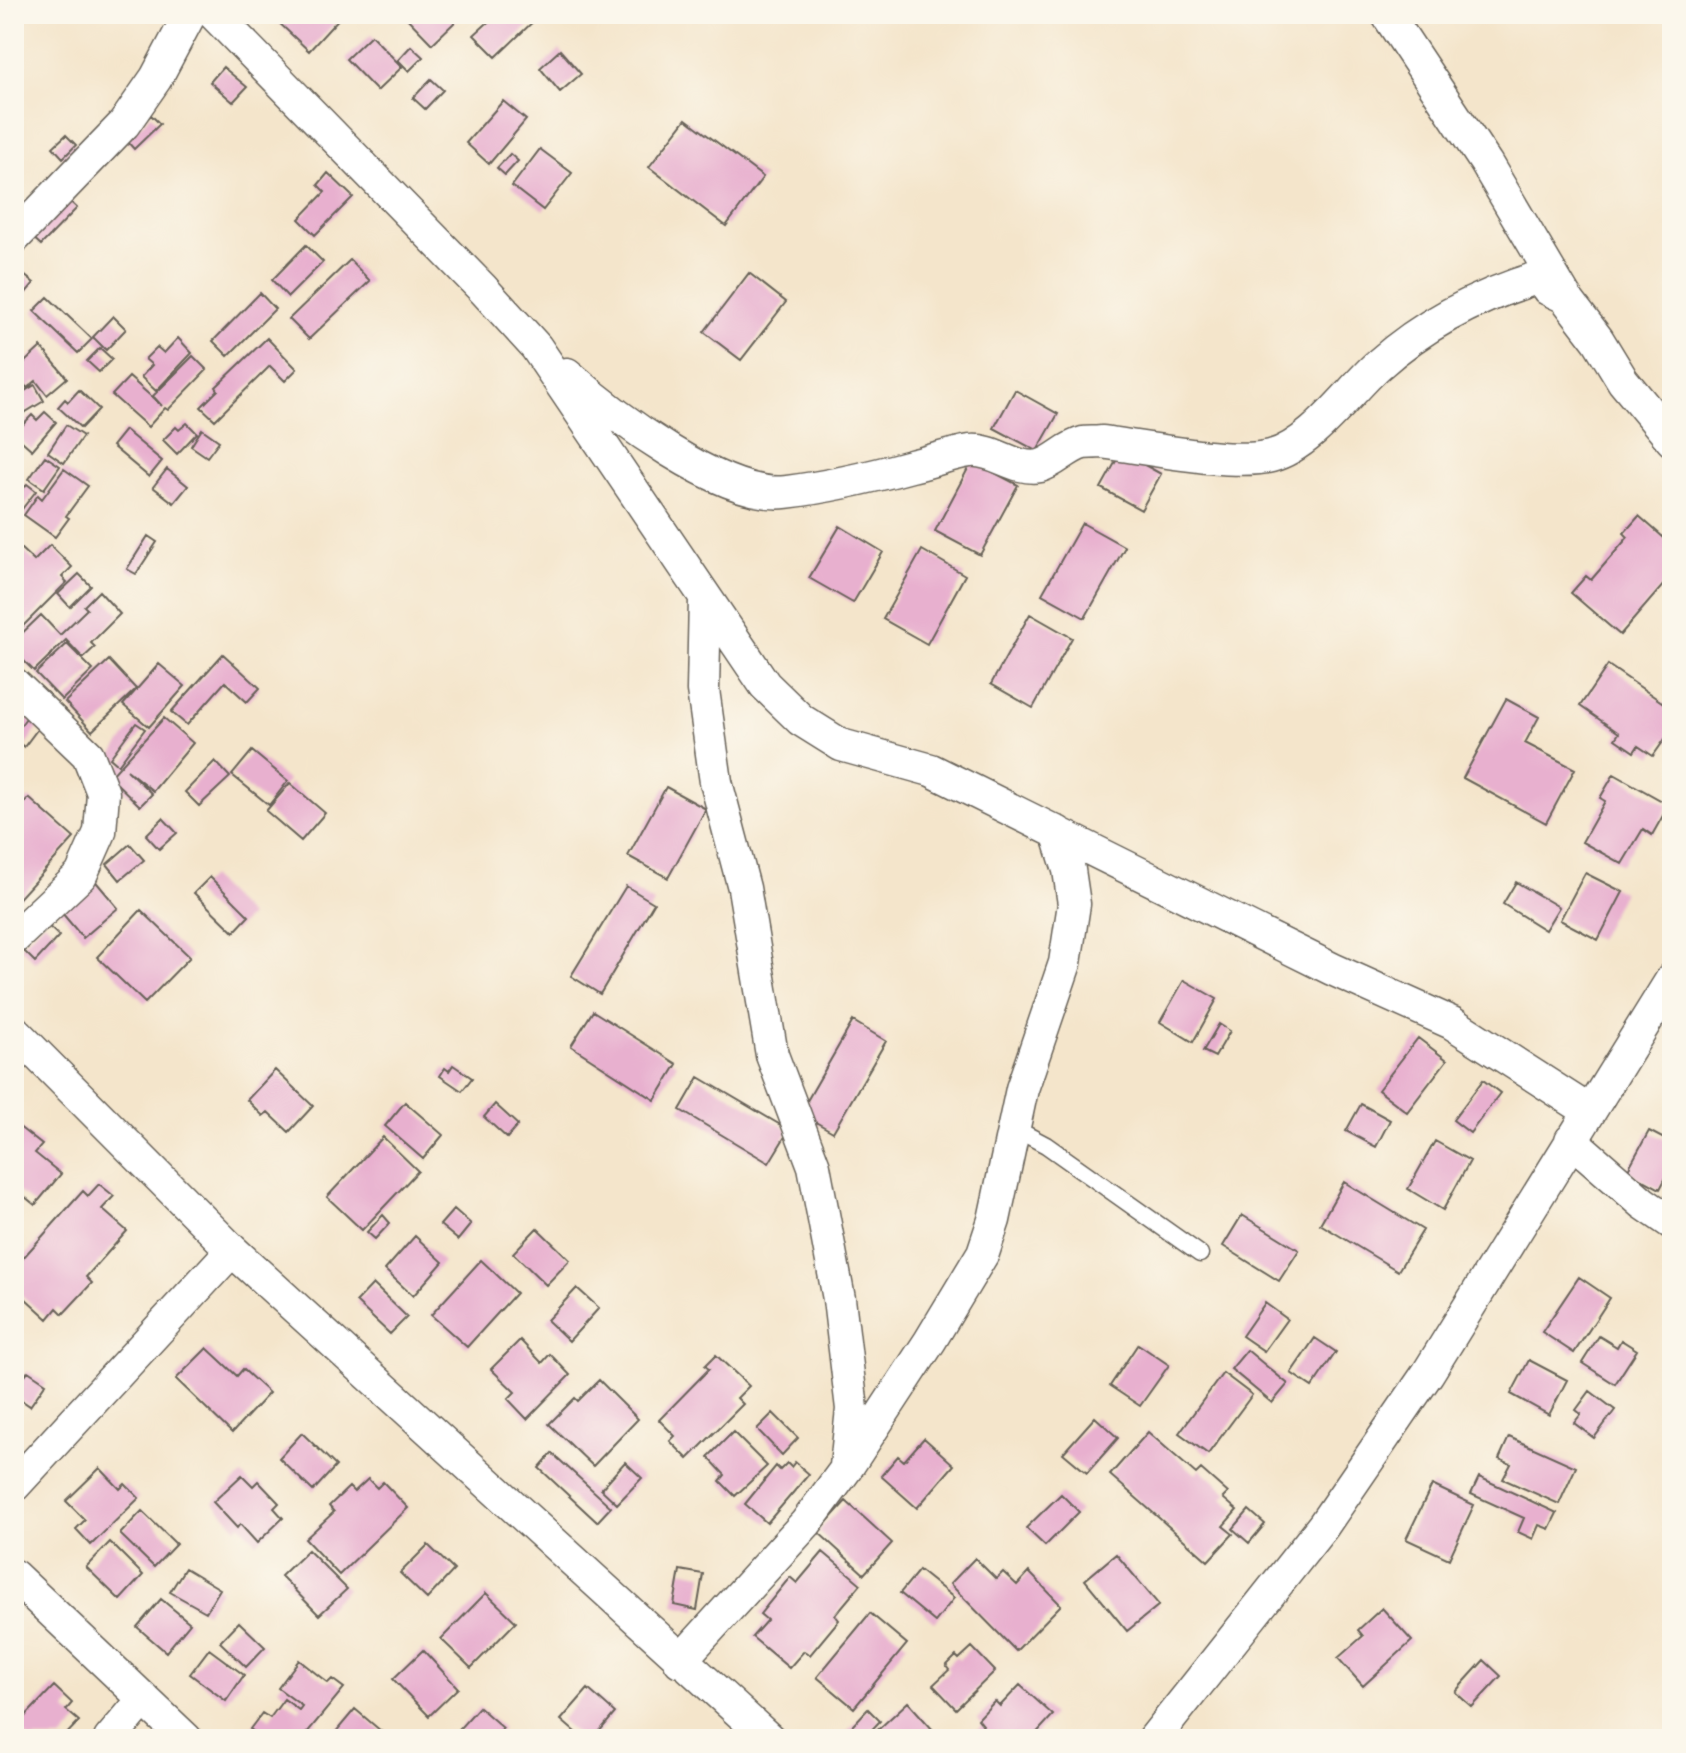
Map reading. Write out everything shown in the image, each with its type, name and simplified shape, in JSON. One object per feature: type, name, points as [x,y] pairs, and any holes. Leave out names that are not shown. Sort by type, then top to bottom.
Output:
[{"type":"street","points":[[14,238],[124,124],[156,78],[190,14]]},
{"type":"street","points":[[214,14],[536,347],[596,400],[664,446],[741,488],[763,493],[786,492],[891,472],[972,451],[987,452],[1023,466],[1040,466],[1083,443],[1101,442],[1221,457],[1255,459],[1272,456],[1285,451],[1335,411],[1379,365],[1465,304],[1513,285],[1557,285]]},
{"type":"street","points":[[1387,14],[1486,163],[1557,285],[1598,340],[1623,381],[1661,414],[1672,440]]},
{"type":"street","points":[[536,347],[765,685],[801,720],[841,745],[931,770],[1332,969],[1452,1023],[1589,1111]]},
{"type":"street","points":[[705,598],[703,690],[716,782],[744,888],[772,1055],[814,1166],[839,1299],[852,1409],[846,1469]]},
{"type":"street","points":[[14,684],[88,755],[103,793],[100,832],[81,875],[14,938]]},
{"type":"street","points":[[680,1661],[806,1523],[846,1469],[930,1341],[983,1253],[994,1220],[1022,1089],[1065,963],[1074,904],[1069,870],[1057,832]]},
{"type":"street","points":[[1154,1739],[1323,1526],[1428,1373],[1672,979]]},
{"type":"street","points":[[14,1031],[232,1250],[769,1739]]},
{"type":"street","points":[[1571,1140],[1643,1203],[1672,1223]]},
{"type":"street","points":[[21,1466],[232,1250]]},
{"type":"street","points":[[14,1576],[186,1739]]},
{"type":"street","points":[[110,1739],[144,1699]]},
{"type":"lane","points":[[1012,1127],[1046,1145],[1200,1254]]},
{"type":"building","points":[[281,14],[343,14],[309,51],[276,20]]},
{"type":"building","points":[[403,14],[453,14],[458,19],[432,44]]},
{"type":"building","points":[[497,14],[539,16],[496,57],[474,35]]},
{"type":"building","points":[[371,35],[402,67],[377,91],[346,59]]},
{"type":"building","points":[[411,46],[423,57],[409,71],[398,60]]},
{"type":"building","points":[[560,50],[581,74],[560,92],[540,68]]},
{"type":"building","points":[[223,67],[247,87],[233,102],[210,82]]},
{"type":"building","points":[[431,79],[443,90],[425,109],[413,98]]},
{"type":"building","points":[[503,101],[526,120],[489,164],[466,143]]},
{"type":"building","points":[[151,115],[160,124],[134,149],[126,140]]},
{"type":"building","points":[[686,119],[763,177],[726,226],[649,167]]},
{"type":"building","points":[[66,135],[76,145],[63,158],[53,147]]},
{"type":"building","points":[[540,149],[572,173],[543,210],[512,186]]},
{"type":"building","points":[[510,154],[518,161],[505,175],[497,168]]},
{"type":"building","points":[[328,173],[353,197],[315,235],[299,219],[325,192],[318,185]]},
{"type":"building","points":[[66,198],[77,208],[41,245],[30,235]]},
{"type":"building","points":[[306,245],[323,262],[288,297],[272,280]]},
{"type":"building","points":[[350,260],[370,281],[309,339],[289,319]]},
{"type":"building","points":[[19,271],[34,283],[24,295],[14,286],[14,277]]},
{"type":"building","points":[[749,273],[786,302],[741,360],[704,332]]},
{"type":"building","points":[[260,293],[275,309],[228,356],[213,341]]},
{"type":"building","points":[[48,297],[92,339],[78,353],[34,311]]},
{"type":"building","points":[[113,316],[126,329],[106,350],[93,337]]},
{"type":"building","points":[[178,338],[192,353],[156,391],[141,377],[152,365],[145,359],[157,347],[164,353]]},
{"type":"building","points":[[267,338],[297,369],[285,381],[270,366],[215,420],[201,407],[218,390],[216,387]]},
{"type":"building","points":[[41,347],[67,378],[47,395],[36,381],[27,388],[14,372]]},
{"type":"building","points":[[100,348],[112,359],[99,372],[87,361]]},
{"type":"building","points":[[193,356],[207,370],[148,427],[112,395],[129,377],[162,406],[153,396]]},
{"type":"building","points":[[35,385],[44,401],[24,413],[15,397]]},
{"type":"building","points":[[79,390],[99,409],[81,428],[58,407],[65,399],[68,402]]},
{"type":"building","points":[[1015,390],[1058,414],[1037,451],[994,428]]},
{"type":"building","points":[[45,412],[56,422],[32,450],[14,434],[32,415],[37,420]]},
{"type":"building","points":[[187,423],[197,433],[177,454],[163,440],[176,427],[179,430]]},
{"type":"building","points":[[66,425],[83,436],[64,463],[48,452]]},
{"type":"building","points":[[202,429],[219,441],[207,457],[191,446]]},
{"type":"building","points":[[125,430],[162,461],[149,477],[112,446]]},
{"type":"building","points":[[1121,452],[1161,474],[1141,510],[1101,488]]},
{"type":"building","points":[[45,456],[60,466],[44,489],[29,479]]},
{"type":"building","points":[[972,461],[1018,485],[980,555],[935,531]]},
{"type":"building","points":[[64,469],[88,486],[55,537],[24,515],[38,495],[42,499]]},
{"type":"building","points":[[167,469],[188,486],[174,503],[153,487]]},
{"type":"building","points":[[27,484],[36,491],[22,509],[14,501]]},
{"type":"building","points":[[1639,516],[1672,545],[1672,575],[1620,635],[1571,593],[1586,576],[1591,580],[1628,537],[1624,533]]},
{"type":"building","points":[[1082,523],[1125,547],[1085,618],[1042,594]]},
{"type":"building","points":[[840,526],[883,552],[853,603],[809,578]]},
{"type":"building","points":[[148,536],[157,542],[136,574],[127,569]]},
{"type":"building","points":[[50,545],[72,567],[62,577],[67,582],[14,635],[14,554],[20,548],[34,561]]},
{"type":"building","points":[[922,550],[965,575],[927,644],[883,619]]},
{"type":"building","points":[[79,574],[91,586],[70,607],[58,594]]},
{"type":"building","points":[[99,591],[120,614],[91,643],[95,647],[83,658],[66,640],[34,671],[14,651],[14,641],[41,615],[60,635],[87,609],[84,606]]},
{"type":"building","points":[[1030,614],[1072,638],[1033,708],[991,684]]},
{"type":"building","points":[[67,644],[93,670],[62,700],[36,673]]},
{"type":"building","points":[[223,654],[260,688],[247,702],[225,682],[187,725],[171,712]]},
{"type":"building","points":[[109,660],[136,689],[92,731],[65,702]]},
{"type":"building","points":[[159,664],[185,686],[149,727],[123,705]]},
{"type":"building","points":[[1608,665],[1672,709],[1672,744],[1665,739],[1653,756],[1638,746],[1634,752],[1615,739],[1619,733],[1580,706]]},
{"type":"building","points":[[1506,699],[1539,717],[1525,743],[1575,769],[1546,823],[1463,778]]},
{"type":"building","points":[[26,718],[39,727],[24,747],[14,739],[14,734]]},
{"type":"building","points":[[164,718],[193,743],[153,791],[127,770],[152,794],[140,806],[110,777]]},
{"type":"building","points":[[136,723],[145,729],[118,765],[110,758]]},
{"type":"building","points":[[252,751],[288,781],[269,805],[232,775]]},
{"type":"building","points":[[215,761],[230,777],[199,806],[185,792]]},
{"type":"building","points":[[1614,774],[1669,805],[1652,835],[1643,829],[1622,864],[1582,842],[1605,801],[1600,798]]},
{"type":"building","points":[[290,783],[325,813],[301,841],[266,811]]},
{"type":"building","points":[[666,787],[706,809],[668,878],[628,856]]},
{"type":"building","points":[[29,798],[74,838],[14,904],[14,815]]},
{"type":"building","points":[[163,818],[177,833],[159,849],[146,835]]},
{"type":"building","points":[[130,844],[144,860],[120,880],[107,864]]},
{"type":"building","points":[[1585,873],[1623,892],[1598,940],[1560,920]]},
{"type":"building","points":[[92,877],[118,908],[83,938],[57,907]]},
{"type":"building","points":[[210,877],[249,916],[234,932],[194,893]]},
{"type":"building","points":[[1516,882],[1559,907],[1545,930],[1503,904]]},
{"type":"building","points":[[626,886],[654,903],[600,994],[571,976]]},
{"type":"building","points":[[141,910],[190,957],[145,1003],[97,957]]},
{"type":"building","points":[[44,922],[59,936],[35,962],[20,947]]},
{"type":"building","points":[[1184,980],[1217,999],[1193,1042],[1160,1022]]},
{"type":"building","points":[[593,1011],[677,1064],[655,1100],[571,1046]]},
{"type":"building","points":[[853,1021],[886,1041],[833,1132],[800,1113]]},
{"type":"building","points":[[1219,1024],[1230,1031],[1215,1057],[1203,1051]]},
{"type":"building","points":[[1418,1038],[1447,1060],[1407,1112],[1378,1090]]},
{"type":"building","points":[[453,1065],[472,1078],[462,1091],[440,1076],[445,1068],[449,1071]]},
{"type":"building","points":[[275,1070],[313,1106],[289,1132],[268,1112],[263,1116],[247,1100]]},
{"type":"building","points":[[699,1077],[789,1130],[769,1163],[680,1110]]},
{"type":"building","points":[[1483,1080],[1500,1093],[1470,1133],[1453,1120]]},
{"type":"building","points":[[405,1102],[443,1135],[423,1159],[385,1126]]},
{"type":"building","points":[[495,1104],[518,1125],[507,1138],[484,1117]]},
{"type":"building","points":[[1361,1104],[1390,1120],[1376,1147],[1346,1131]]},
{"type":"building","points":[[18,1126],[42,1145],[35,1153],[61,1174],[35,1205],[14,1188],[14,1131]]},
{"type":"building","points":[[1649,1131],[1672,1143],[1672,1166],[1660,1189],[1627,1171]]},
{"type":"building","points":[[383,1137],[418,1171],[362,1230],[327,1197]]},
{"type":"building","points":[[1435,1141],[1470,1161],[1443,1210],[1408,1189]]},
{"type":"building","points":[[1344,1182],[1423,1230],[1398,1271],[1320,1224]]},
{"type":"building","points":[[99,1184],[114,1196],[102,1209],[127,1231],[86,1277],[92,1283],[63,1314],[57,1308],[48,1319],[14,1288],[14,1268],[83,1191],[88,1196]]},
{"type":"building","points":[[454,1209],[471,1224],[458,1240],[440,1225]]},
{"type":"building","points":[[383,1215],[390,1223],[375,1239],[367,1232]]},
{"type":"building","points":[[1242,1215],[1299,1250],[1279,1281],[1223,1246]]},
{"type":"building","points":[[537,1228],[570,1260],[546,1285],[513,1253]]},
{"type":"building","points":[[415,1236],[443,1262],[413,1296],[385,1270]]},
{"type":"building","points":[[481,1260],[516,1293],[467,1347],[431,1315]]},
{"type":"building","points":[[1579,1277],[1610,1298],[1574,1353],[1542,1332]]},
{"type":"building","points":[[373,1284],[407,1317],[390,1334],[356,1302]]},
{"type":"building","points":[[577,1288],[599,1308],[569,1341],[547,1320]]},
{"type":"building","points":[[1265,1303],[1287,1319],[1264,1351],[1242,1336]]},
{"type":"building","points":[[1599,1336],[1617,1347],[1621,1340],[1637,1350],[1615,1384],[1582,1363]]},
{"type":"building","points":[[1315,1338],[1336,1352],[1312,1387],[1291,1373]]},
{"type":"building","points":[[520,1340],[542,1363],[550,1354],[570,1375],[527,1419],[508,1399],[515,1392],[491,1369]]},
{"type":"building","points":[[1138,1344],[1169,1365],[1140,1406],[1110,1386]]},
{"type":"building","points":[[207,1348],[237,1376],[243,1369],[269,1393],[232,1433],[176,1379]]},
{"type":"building","points":[[1247,1350],[1288,1384],[1272,1403],[1231,1369]]},
{"type":"building","points":[[716,1355],[749,1386],[737,1398],[743,1404],[688,1459],[670,1441],[675,1436],[659,1420],[709,1369],[705,1366]]},
{"type":"building","points":[[1529,1360],[1567,1380],[1549,1415],[1511,1394]]},
{"type":"building","points":[[28,1371],[46,1383],[30,1406],[14,1395]]},
{"type":"building","points":[[1223,1373],[1252,1395],[1208,1454],[1179,1433]]},
{"type":"building","points":[[599,1380],[638,1419],[593,1466],[549,1424]]},
{"type":"building","points":[[1590,1391],[1615,1410],[1594,1438],[1574,1423],[1581,1414],[1576,1410]]},
{"type":"building","points":[[773,1413],[798,1438],[782,1455],[757,1429]]},
{"type":"building","points":[[1095,1417],[1118,1438],[1087,1473],[1063,1453]]},
{"type":"building","points":[[733,1432],[767,1466],[735,1496],[720,1481],[725,1475],[708,1457]]},
{"type":"building","points":[[1148,1432],[1196,1474],[1201,1469],[1228,1493],[1223,1498],[1237,1510],[1223,1526],[1233,1534],[1208,1561],[1110,1475]]},
{"type":"building","points":[[302,1433],[336,1466],[313,1491],[279,1458]]},
{"type":"building","points":[[1509,1437],[1576,1467],[1559,1504],[1503,1479],[1511,1464],[1499,1459]]},
{"type":"building","points":[[924,1438],[954,1465],[917,1508],[881,1476],[898,1456],[904,1461]]},
{"type":"building","points":[[552,1453],[611,1507],[597,1522],[539,1468]]},
{"type":"building","points":[[625,1462],[642,1478],[617,1504],[601,1489]]},
{"type":"building","points":[[795,1462],[809,1474],[767,1523],[745,1504],[776,1466],[780,1470],[787,1463],[791,1467]]},
{"type":"building","points":[[100,1468],[120,1489],[125,1484],[139,1498],[91,1545],[76,1529],[85,1520],[66,1501]]},
{"type":"building","points":[[242,1475],[253,1486],[258,1481],[279,1503],[274,1508],[283,1518],[257,1543],[240,1524],[237,1528],[213,1502]]},
{"type":"building","points":[[1479,1477],[1557,1513],[1549,1529],[1539,1525],[1533,1539],[1518,1532],[1524,1518],[1471,1494]]},
{"type":"building","points":[[368,1479],[377,1488],[383,1482],[408,1508],[339,1575],[305,1539],[334,1512],[329,1506],[349,1487],[354,1492]]},
{"type":"building","points":[[1432,1485],[1474,1505],[1449,1559],[1406,1539]]},
{"type":"building","points":[[1061,1494],[1079,1512],[1045,1546],[1026,1528]]},
{"type":"building","points":[[846,1501],[892,1543],[864,1574],[818,1532]]},
{"type":"building","points":[[1249,1510],[1265,1524],[1249,1543],[1233,1529]]},
{"type":"building","points":[[142,1511],[176,1544],[154,1567],[120,1534]]},
{"type":"building","points":[[110,1542],[143,1575],[120,1600],[86,1567]]},
{"type":"building","points":[[428,1545],[454,1570],[427,1599],[400,1573]]},
{"type":"building","points":[[308,1550],[347,1589],[319,1615],[281,1576]]},
{"type":"building","points":[[823,1552],[861,1584],[835,1615],[839,1620],[810,1655],[804,1651],[789,1668],[752,1637],[767,1620],[760,1614],[790,1577],[797,1583]]},
{"type":"building","points":[[1116,1554],[1159,1605],[1127,1631],[1085,1580]]},
{"type":"building","points":[[975,1558],[996,1579],[1003,1572],[1017,1585],[1029,1572],[1061,1605],[1016,1651],[950,1584]]},
{"type":"building","points":[[185,1568],[220,1589],[206,1612],[170,1592]]},
{"type":"building","points":[[680,1570],[703,1574],[697,1610],[674,1605]]},
{"type":"building","points":[[919,1570],[954,1598],[935,1622],[900,1593]]},
{"type":"building","points":[[486,1593],[516,1622],[471,1668],[441,1639]]},
{"type":"building","points":[[161,1599],[190,1623],[166,1652],[137,1627]]},
{"type":"building","points":[[1382,1608],[1412,1641],[1363,1686],[1338,1658],[1363,1636],[1358,1630]]},
{"type":"building","points":[[870,1613],[907,1644],[854,1708],[817,1677]]},
{"type":"building","points":[[239,1622],[265,1647],[246,1667],[220,1642]]},
{"type":"building","points":[[972,1647],[995,1671],[956,1709],[933,1685],[949,1670],[946,1666],[956,1656],[959,1659]]},
{"type":"building","points":[[209,1649],[244,1675],[226,1701],[190,1674]]},
{"type":"building","points":[[423,1650],[458,1688],[429,1716],[393,1679]]},
{"type":"building","points":[[299,1660],[328,1683],[332,1679],[344,1688],[302,1739],[264,1739],[250,1729],[262,1713],[270,1718],[284,1699],[299,1710],[302,1706],[278,1688]]},
{"type":"building","points":[[1484,1660],[1501,1676],[1472,1707],[1455,1692]]},
{"type":"building","points":[[1020,1685],[1053,1715],[1031,1739],[982,1739],[976,1733],[983,1725],[978,1719],[995,1701],[1000,1706]]},
{"type":"building","points":[[54,1686],[72,1703],[66,1710],[79,1721],[62,1739],[30,1739],[16,1726]]},
{"type":"building","points":[[588,1689],[615,1713],[593,1739],[583,1739],[561,1720]]},
{"type":"building","points":[[908,1702],[933,1730],[922,1739],[868,1739]]},
{"type":"building","points":[[479,1707],[503,1728],[494,1739],[472,1739],[459,1729]]},
{"type":"building","points":[[355,1709],[388,1737],[341,1739],[334,1734]]},
{"type":"building","points":[[868,1709],[880,1721],[863,1739],[840,1739]]}]
